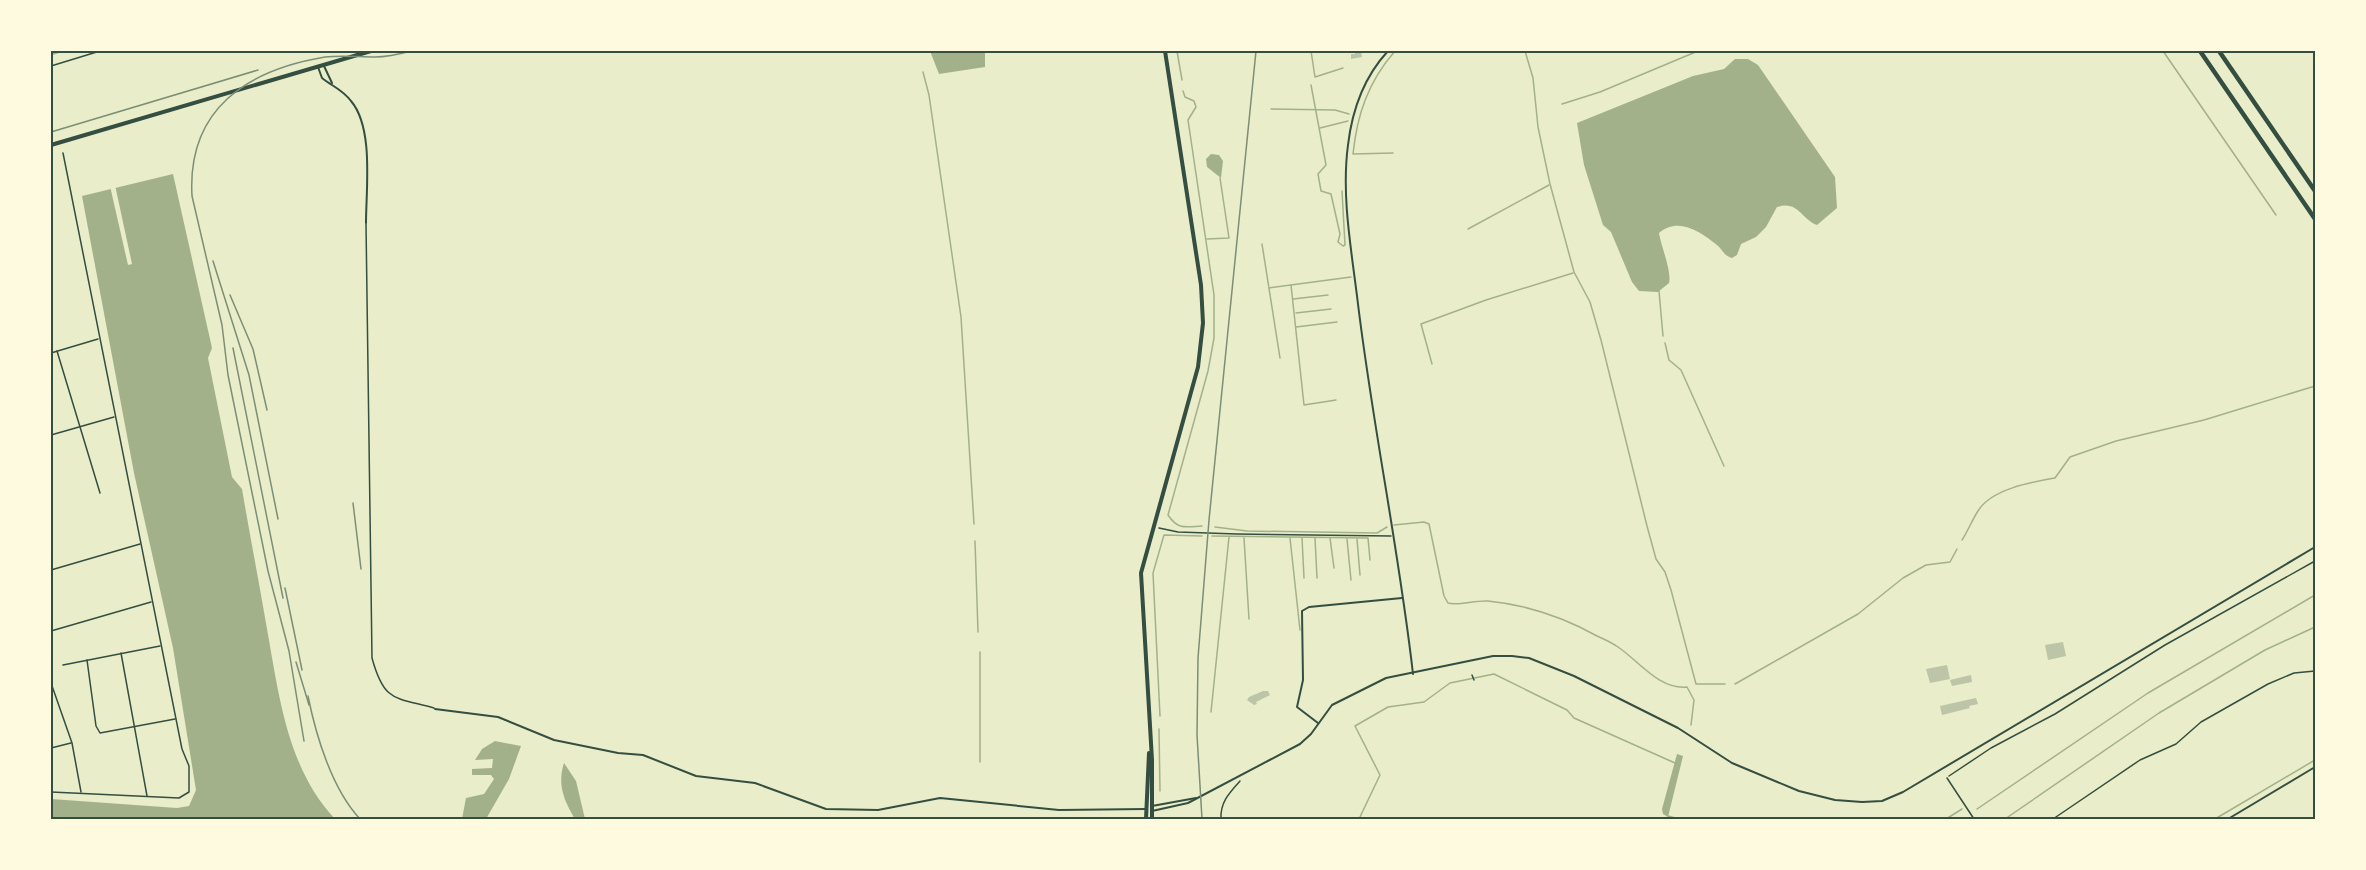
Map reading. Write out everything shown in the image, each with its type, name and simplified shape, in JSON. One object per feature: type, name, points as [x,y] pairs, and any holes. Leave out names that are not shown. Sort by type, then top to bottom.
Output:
[{"type":"highway","points":[[2199,51],[2315,219]]},
{"type":"highway","points":[[2219,51],[2315,191]]},
{"type":"main road","points":[[51,145],[371,51]]},
{"type":"main road","points":[[1152,819],[1141,573],[1198,367],[1203,322],[1201,285],[1165,51]]},
{"type":"main road","points":[[1146,819],[1150,746]]},
{"type":"main road","points":[[1146,809],[1152,806]]},
{"type":"main road","points":[[1146,809],[1152,812]]},
{"type":"street","points":[[1388,51],[1364,87],[1352,119],[1347,148],[1350,231],[1369,399],[1413,674]]},
{"type":"street","points":[[324,66],[332,83]]},
{"type":"street","points":[[318,68],[322,78],[332,83],[354,104],[363,126],[366,223]]},
{"type":"street","points":[[1152,812],[1188,804],[1300,744],[1311,734],[1332,705],[1386,678],[1493,656],[1529,658],[1651,714],[1726,759],[1789,787],[1834,800],[1882,801],[1903,792],[2036,716],[2315,547]]},
{"type":"street","points":[[1318,723],[1297,707],[1303,680],[1301,614],[1304,609],[1402,598]]},
{"type":"street","points":[[435,708],[498,717],[555,740],[618,753],[643,754],[696,776],[755,783],[826,809],[878,810],[940,798],[1068,811],[1146,809]]},
{"type":"street","points":[[2228,819],[2315,767]]},
{"type":"street","points":[[1152,806],[1199,798]]},
{"type":"lane","points":[[51,66],[100,51]]},
{"type":"lane","points":[[51,792],[179,798],[189,792],[189,766],[176,719],[63,153]]},
{"type":"lane","points":[[366,223],[372,658],[379,683],[391,696],[435,708]]},
{"type":"lane","points":[[51,353],[99,339]]},
{"type":"lane","points":[[57,351],[100,494]]},
{"type":"lane","points":[[51,435],[115,417]]},
{"type":"lane","points":[[51,570],[141,543]]},
{"type":"lane","points":[[51,630],[152,601]]},
{"type":"lane","points":[[63,665],[161,645]]},
{"type":"lane","points":[[121,653],[148,796]]},
{"type":"lane","points":[[87,660],[96,726],[100,733],[176,719]]},
{"type":"lane","points":[[51,683],[72,743],[81,793]]},
{"type":"lane","points":[[51,747],[72,743]]},
{"type":"lane","points":[[1947,778],[1974,819]]},
{"type":"path","points":[[1161,529],[1237,534],[1392,536]]},
{"type":"path","points":[[1947,778],[1991,747],[2055,714],[2173,641],[2315,561]]},
{"type":"path","points":[[2053,819],[2140,760],[2176,744],[2206,719],[2287,675],[2315,671]]},
{"type":"path","points":[[1472,675],[1474,680]]},
{"type":"path","points":[[1221,819],[1221,808],[1229,790],[1239,783],[1240,777]]},
{"type":"shaded area","points":[[930,51],[985,51],[985,67],[939,74]]},
{"type":"shaded area","points":[[1735,59],[1748,59],[1758,65],[1835,177],[1837,208],[1817,225],[1795,208],[1777,207],[1766,227],[1756,237],[1741,244],[1737,255],[1732,258],[1697,231],[1681,226],[1666,228],[1659,233],[1668,266],[1669,283],[1658,292],[1639,291],[1632,282],[1611,232],[1603,225],[1584,165],[1577,123],[1693,76],[1724,69]]},
{"type":"shaded area","points":[[1211,154],[1219,155],[1223,161],[1221,178],[1207,167],[1206,159]]},
{"type":"shaded area","points":[[173,174],[212,348],[208,358],[232,477],[242,489],[281,705],[296,754],[306,777],[319,799],[335,819],[51,819],[51,799],[177,808],[189,806],[196,790],[173,648],[134,473],[82,196]]},
{"type":"shaded area","points":[[495,741],[521,746],[509,779],[486,819],[462,819],[466,798],[484,794],[494,779],[491,775],[472,775],[472,769],[492,768],[493,759],[475,760],[482,749]]},
{"type":"shaded area","points":[[1677,754],[1683,756],[1668,817],[1663,814],[1662,809]]},
{"type":"shaded area","points":[[564,763],[576,781],[585,819],[575,819],[565,799],[561,778]]},
{"type":"pier","points":[[115,185],[132,264],[128,265],[110,186]]},
{"type":"building","points":[[1355,51],[1361,51],[1362,57],[1351,59],[1351,54],[1355,54]]},
{"type":"building","points":[[2063,642],[2066,656],[2048,660],[2045,645]]},
{"type":"building","points":[[1947,665],[1950,679],[1930,683],[1926,669]]},
{"type":"building","points":[[1971,675],[1972,682],[1952,686],[1950,680]]},
{"type":"building","points":[[1268,691],[1270,695],[1256,702],[1257,704],[1254,705],[1247,700],[1249,697]]},
{"type":"building","points":[[1976,698],[1978,704],[1969,706],[1970,708],[1942,715],[1940,706]]},
{"type":"waterway","points":[[51,53],[58,51]]},
{"type":"waterway","points":[[1177,51],[1182,80]]},
{"type":"waterway","points":[[1311,51],[1315,77],[1343,68]]},
{"type":"waterway","points":[[1393,153],[1353,154],[1357,126],[1365,100],[1378,75],[1395,51]]},
{"type":"waterway","points":[[1525,51],[1533,78],[1538,127],[1550,184],[1574,272],[1590,302],[1601,340],[1656,559],[1665,572],[1671,590],[1696,684],[1725,684]]},
{"type":"waterway","points":[[1562,104],[1600,92],[1698,51]]},
{"type":"waterway","points":[[2163,51],[2276,215]]},
{"type":"waterway","points":[[923,72],[929,95],[961,317],[974,524]]},
{"type":"waterway","points":[[1311,85],[1326,165],[1318,174],[1321,191],[1331,194],[1340,234],[1338,242],[1343,246],[1345,245],[1342,191]]},
{"type":"waterway","points":[[1183,91],[1185,97],[1194,101],[1196,107],[1188,120],[1214,295],[1214,338],[1208,371],[1168,515],[1179,525],[1202,526]]},
{"type":"waterway","points":[[1271,109],[1335,110],[1349,114]]},
{"type":"waterway","points":[[1320,128],[1348,121]]},
{"type":"waterway","points":[[1207,239],[1229,238],[1220,178]]},
{"type":"waterway","points":[[1468,229],[1549,185]]},
{"type":"waterway","points":[[1262,244],[1280,358]]},
{"type":"waterway","points":[[1432,364],[1421,324],[1486,300],[1573,273]]},
{"type":"waterway","points":[[1269,288],[1351,277]]},
{"type":"waterway","points":[[1291,285],[1304,405],[1336,400]]},
{"type":"waterway","points":[[1659,291],[1663,336]]},
{"type":"waterway","points":[[1293,299],[1328,295]]},
{"type":"waterway","points":[[1296,313],[1331,309]]},
{"type":"waterway","points":[[1296,327],[1337,322]]},
{"type":"waterway","points":[[1665,343],[1669,360],[1681,370],[1724,466]]},
{"type":"waterway","points":[[1962,540],[1984,503],[2013,488],[2055,478],[2070,457],[2116,441],[2204,420],[2315,386]]},
{"type":"waterway","points":[[1394,525],[1424,522],[1429,524],[1444,596],[1448,603],[1488,601],[1517,605],[1558,618],[1608,641],[1658,679],[1677,687],[1687,687],[1694,700],[1691,725]]},
{"type":"waterway","points":[[1215,527],[1247,531],[1377,533],[1387,527]]},
{"type":"waterway","points":[[1160,716],[1153,573],[1164,535],[1202,536]]},
{"type":"waterway","points":[[1212,536],[1368,538],[1370,560]]},
{"type":"waterway","points":[[1211,712],[1229,537]]},
{"type":"waterway","points":[[1244,538],[1249,619]]},
{"type":"waterway","points":[[1290,538],[1300,630]]},
{"type":"waterway","points":[[1302,538],[1304,578]]},
{"type":"waterway","points":[[1315,538],[1317,578]]},
{"type":"waterway","points":[[1330,538],[1334,568]]},
{"type":"waterway","points":[[1347,539],[1351,580]]},
{"type":"waterway","points":[[1357,539],[1360,575]]},
{"type":"waterway","points":[[975,541],[978,632]]},
{"type":"waterway","points":[[1735,684],[1858,614],[1903,578],[1926,565],[1950,562],[1957,549]]},
{"type":"waterway","points":[[1977,809],[2148,693],[2315,595]]},
{"type":"waterway","points":[[2005,819],[2159,713],[2265,650],[2315,627]]},
{"type":"waterway","points":[[980,652],[980,762]]},
{"type":"waterway","points":[[1359,819],[1380,775],[1355,726],[1388,707],[1424,702],[1450,683],[1494,674],[1567,710],[1574,718],[1675,763]]},
{"type":"waterway","points":[[1159,729],[1160,791]]},
{"type":"waterway","points":[[2215,819],[2315,760]]},
{"type":"waterway","points":[[1946,819],[1962,809]]},
{"type":"waterway","points":[[1668,816],[1679,819]]},
{"type":"railway","points":[[304,741],[289,651],[268,571],[228,375],[222,325],[192,196],[193,166],[200,139],[211,117],[227,99],[247,84],[271,72],[325,57],[380,57],[411,51]]},
{"type":"railway","points":[[1202,819],[1197,735],[1198,658],[1209,520],[1256,51]]},
{"type":"railway","points":[[51,132],[258,70]]},
{"type":"railway","points":[[213,261],[249,375],[278,519]]},
{"type":"railway","points":[[230,295],[253,349],[267,410]]},
{"type":"railway","points":[[233,348],[283,598]]},
{"type":"railway","points":[[353,503],[361,569]]},
{"type":"railway","points":[[285,588],[302,670]]},
{"type":"railway","points":[[296,662],[309,705]]},
{"type":"railway","points":[[308,696],[326,761],[341,793],[360,819]]}]
